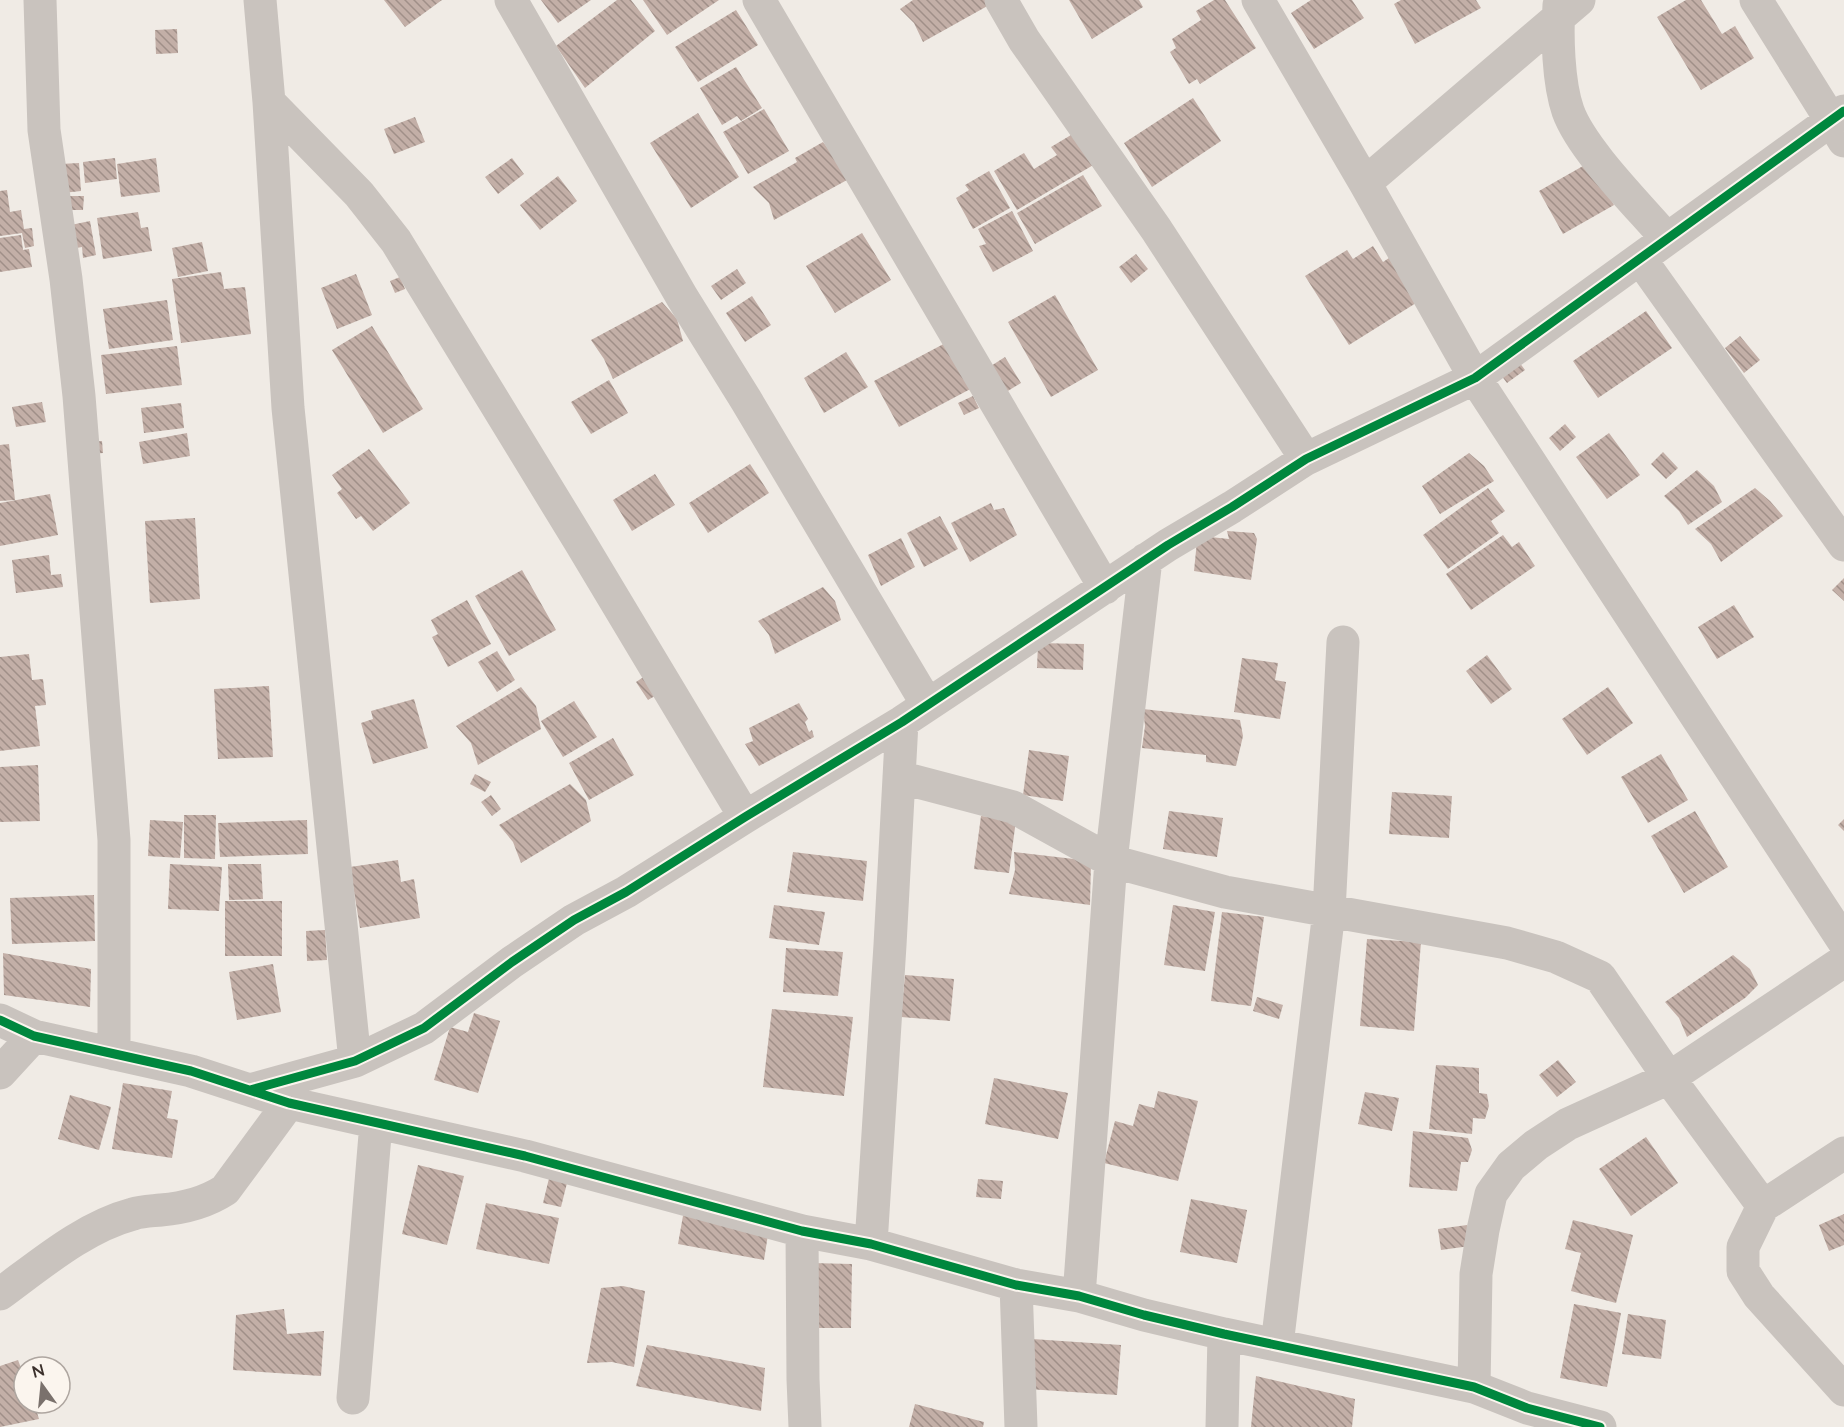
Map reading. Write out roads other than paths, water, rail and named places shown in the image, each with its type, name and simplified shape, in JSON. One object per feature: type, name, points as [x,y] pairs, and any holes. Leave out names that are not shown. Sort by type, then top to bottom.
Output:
[{"type":"street","points":[[40,0],[44,130],[66,279],[79,396],[114,840],[114,1054]]},
{"type":"street","points":[[260,0],[269,102],[288,408],[356,1061]]},
{"type":"street","points":[[511,0],[676,287],[746,400],[914,713],[899,777],[871,1244]]},
{"type":"street","points":[[759,0],[1105,588]]},
{"type":"street","points":[[1001,0],[1024,40],[1156,230],[1306,459]]},
{"type":"street","points":[[1258,0],[1475,378],[1844,942]]},
{"type":"street","points":[[250,1090],[356,1061],[424,1028],[512,962],[574,920],[626,892],[914,713],[1146,559],[1306,459],[1475,378],[1667,239],[1840,124],[1756,0]]},
{"type":"street","points":[[1365,183],[1566,6]]},
{"type":"street","points":[[1566,6],[1563,92],[1569,114],[1587,144],[1605,167],[1667,239]]},
{"type":"street","points":[[269,102],[359,194],[396,241],[580,542],[744,817]]},
{"type":"street","points":[[1641,260],[1844,545]]},
{"type":"street","points":[[1079,1296],[1111,861],[1146,559]]},
{"type":"street","points":[[1277,1346],[1329,911],[1343,642]]},
{"type":"street","points":[[899,777],[1013,807],[1111,861],[1225,892],[1508,943],[1556,957],[1600,977],[1669,1078],[1763,1206]]},
{"type":"street","points":[[1474,1387],[1476,1274],[1483,1230],[1491,1194],[1511,1166],[1536,1145],[1568,1124],[1669,1078],[1844,961]]},
{"type":"street","points":[[0,1020],[34,1036],[191,1071],[289,1103],[535,1159],[802,1231],[871,1244],[1016,1285],[1079,1296],[1144,1315],[1224,1334],[1474,1387],[1527,1408],[1600,1427]]},
{"type":"street","points":[[0,1073],[34,1036]]},
{"type":"street","points":[[0,1294],[67,1246],[109,1223],[135,1213],[187,1207],[211,1199],[225,1190],[289,1103]]},
{"type":"street","points":[[352,1398],[376,1123]]},
{"type":"street","points":[[1844,1153],[1763,1206],[1743,1247],[1743,1271],[1759,1296],[1844,1390]]},
{"type":"street","points":[[802,1231],[802,1358],[805,1427]]},
{"type":"street","points":[[1016,1285],[1021,1427]]},
{"type":"street","points":[[1222,1427],[1224,1334]]}]
